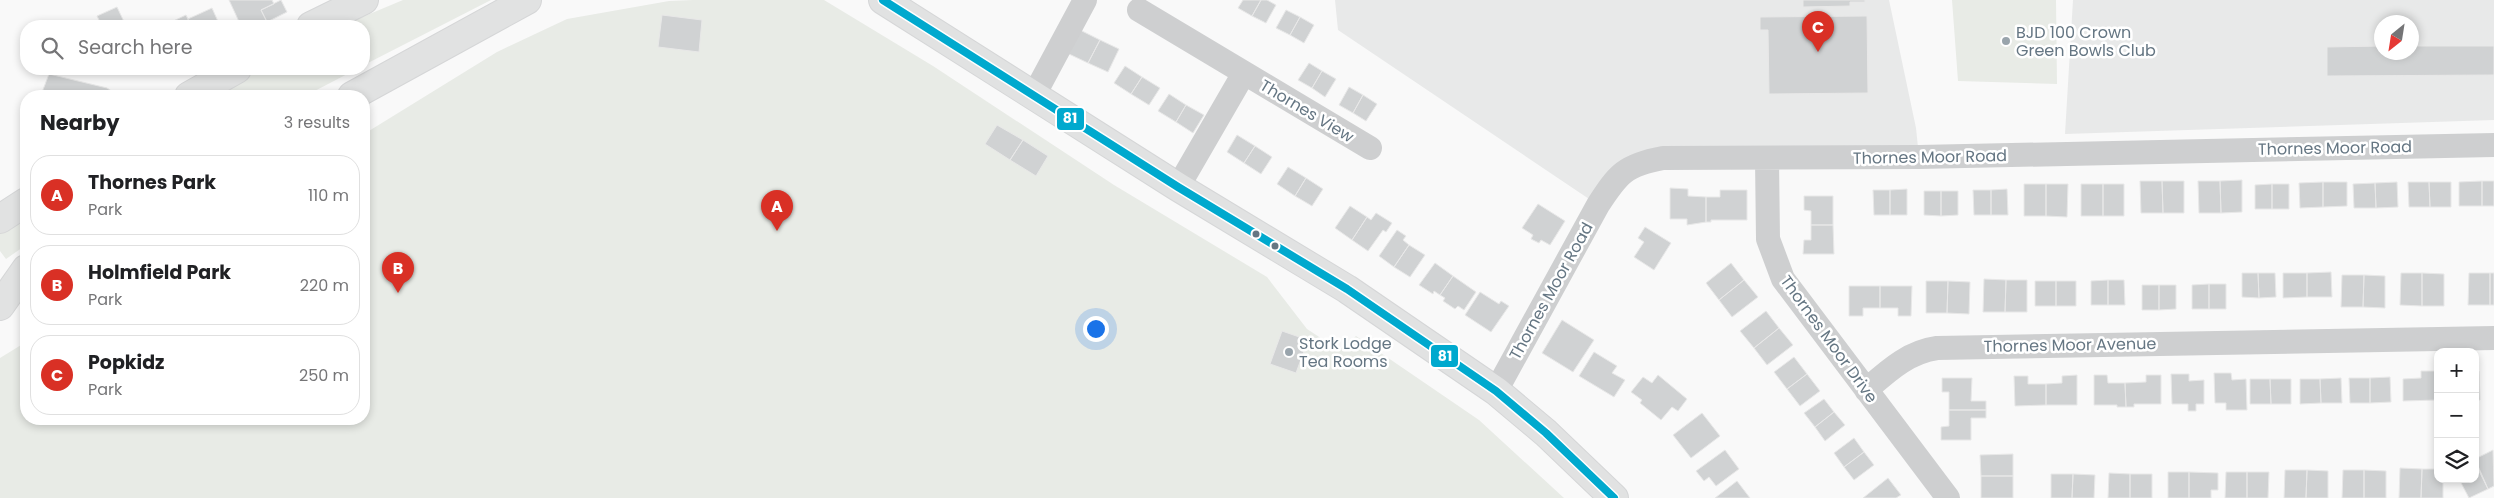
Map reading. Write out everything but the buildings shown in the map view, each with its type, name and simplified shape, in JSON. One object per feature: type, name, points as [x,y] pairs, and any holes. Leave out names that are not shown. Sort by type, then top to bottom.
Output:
[{"type":"main road","points":[[323,20],[364,0]]},
{"type":"main road","points":[[363,90],[527,0]]},
{"type":"main road","points":[[882,0],[1178,187],[1347,289],[1496,391],[1546,433],[1614,498]]},
{"type":"main road","points":[[200,90],[227,75]]},
{"type":"main road","points":[[0,219],[20,206]]},
{"type":"main road","points":[[0,305],[20,277]]},
{"type":"main road","points":[[0,286],[0,305]]},
{"type":"street","points":[[1034,97],[1085,0]]},
{"type":"street","name":"Thornes View","points":[[1139,10],[1370,148]]},
{"type":"street","name":"Thornes View","points":[[1178,187],[1244,73]]},
{"type":"street","name":"Thornes Moor Road","points":[[1496,391],[1598,205],[1614,181],[1631,166],[1662,158],[1767,159],[2494,145]]},
{"type":"street","name":"Thornes Moor Drive","points":[[1767,159],[1767,225],[1771,252],[1783,279],[1948,498]]},
{"type":"street","name":"Thornes Moor Avenue","points":[[1866,390],[1907,357],[1925,350],[1937,348],[2287,340],[2494,338]]},
{"type":"shaded area","points":[[403,0],[491,0],[370,62],[370,20],[355,20]]},
{"type":"shaded area","points":[[824,0],[933,66],[1114,185],[1267,277],[1307,329],[1339,350],[1356,336],[1479,420],[1564,498],[0,498],[0,358],[20,346],[20,425],[370,425],[370,130],[497,52],[567,19],[669,1]]},
{"type":"shaded area","points":[[1335,0],[1889,0],[1916,128],[1919,157],[1663,158],[1598,205],[1338,30]]},
{"type":"shaded area","name":"BJD 100 Crown Green Bowls Club","points":[[1952,0],[2056,0],[2057,84],[1958,81]]},
{"type":"shaded area","points":[[2073,0],[2494,0],[2494,120],[2065,134]]},
{"type":"shaded area","points":[[251,75],[345,75],[317,90],[222,90]]},
{"type":"shaded area","points":[[20,220],[20,249],[6,259],[0,251],[0,234]]},
{"type":"transit line","name":"81","points":[[883,0],[1178,187],[1347,289],[1496,391],[1546,433],[1614,498]]},
{"type":"place","name":"BJD 100 Crown Green Bowls Club","points":[[2006,41]]},
{"type":"place","name":"Popkidz","points":[[1818,52]]},
{"type":"place","name":"Thornes Park","points":[[777,231]]},
{"type":"place","name":"Holmfield Park","points":[[398,293]]},
{"type":"place","name":"Stork Lodge Tea Rooms","points":[[1289,352]]}]
